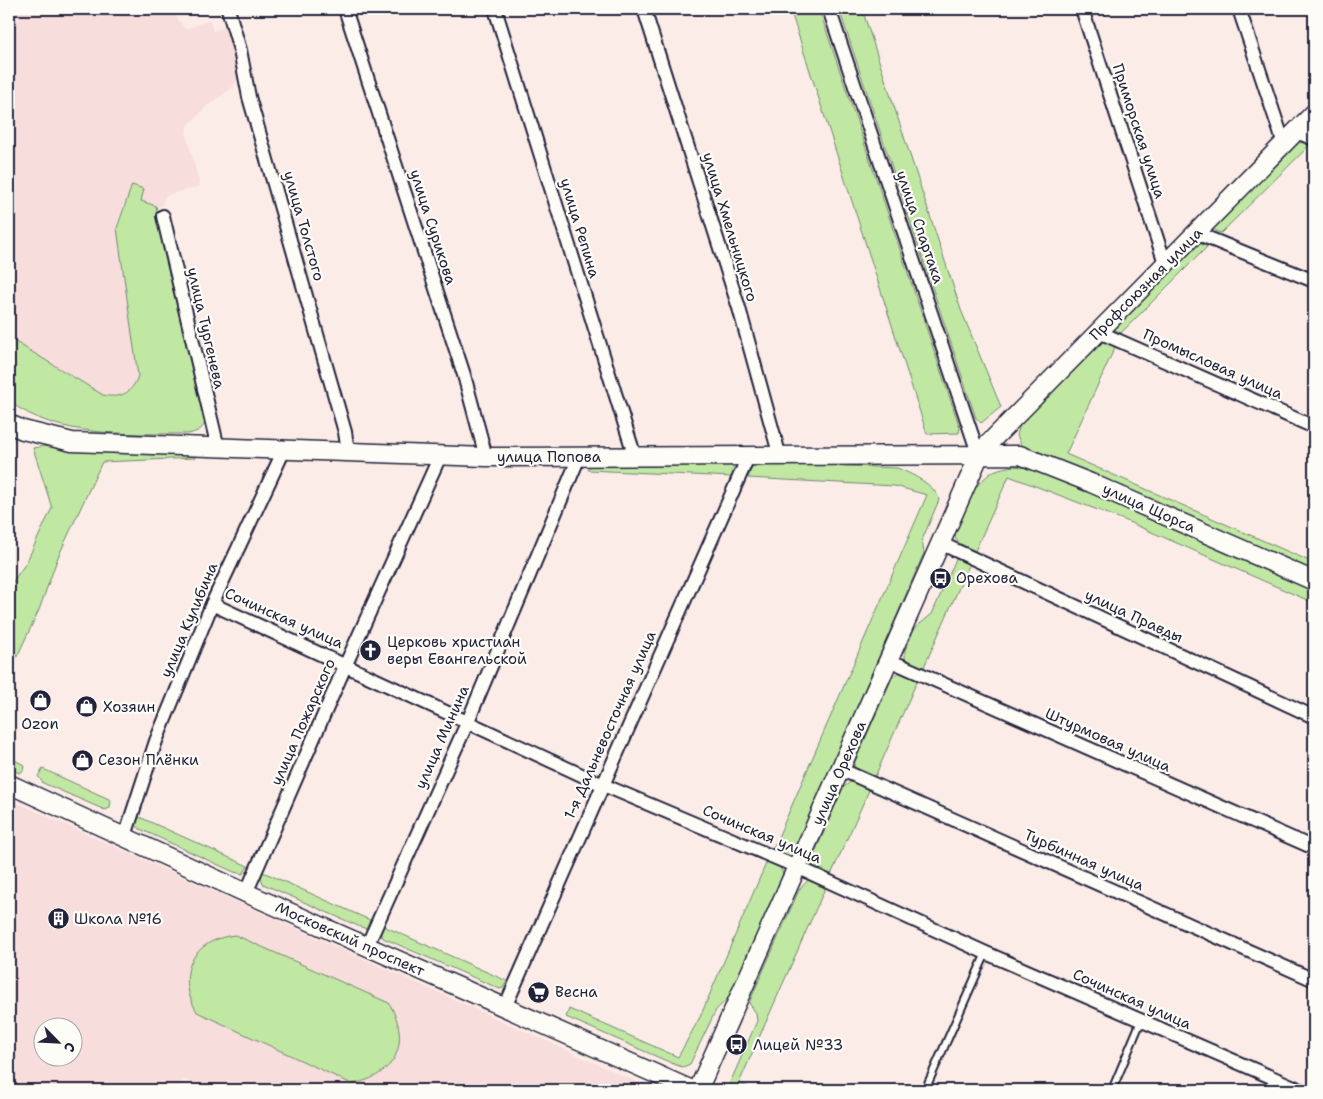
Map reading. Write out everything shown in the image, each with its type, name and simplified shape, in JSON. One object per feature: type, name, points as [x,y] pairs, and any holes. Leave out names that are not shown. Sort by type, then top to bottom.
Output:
[{"type":"street","name":"улица Толстого","points":[[228,9],[240,50],[249,97],[345,432],[348,452]]},
{"type":"street","name":"улица Сурикова","points":[[345,9],[464,375],[486,457]]},
{"type":"street","name":"улица Репина","points":[[495,9],[635,457]]},
{"type":"street","name":"улица Хмельницкого","points":[[644,9],[739,308],[780,457]]},
{"type":"street","name":"улица Спартака","points":[[829,9],[979,456]]},
{"type":"street","name":"Приморская улица","points":[[1082,9],[1165,263]]},
{"type":"street","points":[[1239,9],[1290,138],[1314,139]]},
{"type":"street","name":"Профсоюзная улица","points":[[979,456],[986,445],[1314,113]]},
{"type":"street","name":"улица Тургенева","points":[[163,216],[218,448]]},
{"type":"street","points":[[1196,233],[1314,281]]},
{"type":"street","name":"Промысловая улица","points":[[1098,332],[1314,427]]},
{"type":"street","name":"улица Попова","points":[[9,424],[23,430],[72,442],[440,456],[979,456]]},
{"type":"street","name":"улица Кулибина","points":[[125,836],[156,741],[212,604],[284,450]]},
{"type":"street","name":"улица Пожарского","points":[[246,893],[346,664],[440,456]]},
{"type":"street","name":"улица Орехова","points":[[698,1090],[979,456]]},
{"type":"street","name":"улица Щорса","points":[[979,456],[1024,457],[1091,483],[1314,581]]},
{"type":"street","name":"улица Минина","points":[[367,946],[468,721],[579,457]]},
{"type":"street","name":"1-я Дальневосточная улица","points":[[505,1007],[601,784],[748,457]]},
{"type":"street","name":"улица Правды","points":[[940,544],[1314,717]]},
{"type":"street","name":"Сочинская улица","points":[[212,604],[346,664],[601,784],[797,867],[986,953],[1301,1090]]},
{"type":"street","name":"Штурмовая улица","points":[[889,660],[1314,848]]},
{"type":"street","name":"Турбинная улица","points":[[840,769],[1314,980]]},
{"type":"street","name":"Московский проспект","points":[[9,784],[246,893],[692,1090]]},
{"type":"lane","points":[[925,1090],[986,953]]},
{"type":"lane","points":[[1112,1090],[1141,1021]]},
{"type":"shaded area","points":[[9,9],[171,9],[185,29],[210,20],[213,31],[225,27],[239,69],[238,79],[233,87],[208,105],[187,127],[186,133],[200,186],[165,196],[161,207],[141,201],[132,185],[119,220],[117,228],[138,376],[135,386],[119,396],[103,395],[9,338]]},
{"type":"shaded area","points":[[9,799],[655,1090],[210,1090],[183,1079],[178,1090],[14,1090],[9,1088]]},
{"type":"green space","points":[[790,9],[819,9],[960,428],[959,433],[927,434]]},
{"type":"green space","points":[[839,9],[862,9],[961,310],[1001,407],[981,423],[976,418]]},
{"type":"green space","points":[[1301,138],[1312,143],[1221,233],[1210,229]]},
{"type":"green space","points":[[132,185],[144,189],[141,201],[156,206],[205,423],[198,431],[188,434],[118,433],[71,428],[49,422],[28,413],[9,401],[9,338],[103,395],[120,395],[129,391],[136,382],[138,376],[117,228]]},
{"type":"green space","points":[[1197,242],[1207,247],[1121,333],[1111,328]]},
{"type":"green space","points":[[1103,339],[1116,345],[1066,454],[1314,563],[1314,574],[1022,447],[1017,435],[1020,424]]},
{"type":"green space","points":[[44,446],[195,454],[195,458],[102,462],[58,557],[39,610],[14,663],[9,661],[9,587],[26,563],[52,508],[33,448]]},
{"type":"green space","points":[[759,462],[897,468],[915,476],[928,485],[933,489],[939,500],[922,540],[924,553],[793,854],[789,857],[772,851],[927,495],[895,486],[748,478],[753,465]]},
{"type":"green space","points":[[591,464],[730,464],[734,470],[732,477],[588,470]]},
{"type":"green space","points":[[1014,466],[1036,469],[1314,590],[1314,603],[1124,520],[1009,476],[975,551],[960,544],[955,538],[958,519],[973,491],[979,483],[994,471]]},
{"type":"green space","points":[[959,558],[970,563],[923,669],[905,660],[905,650],[915,628],[932,614],[956,559]]},
{"type":"green space","points":[[898,672],[918,679],[874,779],[856,772],[854,764],[892,678]]},
{"type":"green space","points":[[9,757],[24,765],[23,771],[19,773],[9,768]]},
{"type":"green space","points":[[43,769],[111,800],[110,808],[105,810],[43,783],[38,776]]},
{"type":"green space","points":[[851,781],[870,788],[830,877],[815,870],[812,859],[843,788]]},
{"type":"green space","points":[[137,816],[248,866],[243,874],[234,872],[140,829],[134,823]]},
{"type":"green space","points":[[767,861],[779,866],[783,873],[782,877],[730,996],[716,1010],[690,1064],[683,1067],[676,1065],[566,1017],[569,1009],[678,1057],[700,1017]]},
{"type":"green space","points":[[263,872],[372,921],[367,929],[358,926],[263,884],[261,878]]},
{"type":"green space","points":[[810,878],[827,884],[739,1083],[755,1090],[732,1090],[730,1083],[757,1021],[756,1013],[749,1003],[799,890]]},
{"type":"green space","points":[[381,925],[507,981],[503,988],[500,989],[383,938],[379,932]]},
{"type":"green space","points":[[235,935],[389,1003],[396,1017],[399,1044],[396,1055],[389,1065],[380,1073],[367,1080],[352,1084],[197,1012],[188,985],[188,972],[192,961],[198,952],[208,944],[220,938]]},
{"type":"place","name":"Орехова","points":[[940,578]]},
{"type":"place","name":"Церковь христиан веры Евангельской","points":[[371,651]]},
{"type":"place","name":"Ozon","points":[[40,701]]},
{"type":"place","name":"Хозяин","points":[[87,707]]},
{"type":"place","name":"Сезон Плёнки","points":[[82,760]]},
{"type":"place","name":"Школа №16","points":[[58,919]]},
{"type":"place","name":"Весна","points":[[539,992]]},
{"type":"place","name":"Лицей №33","points":[[737,1045]]}]
